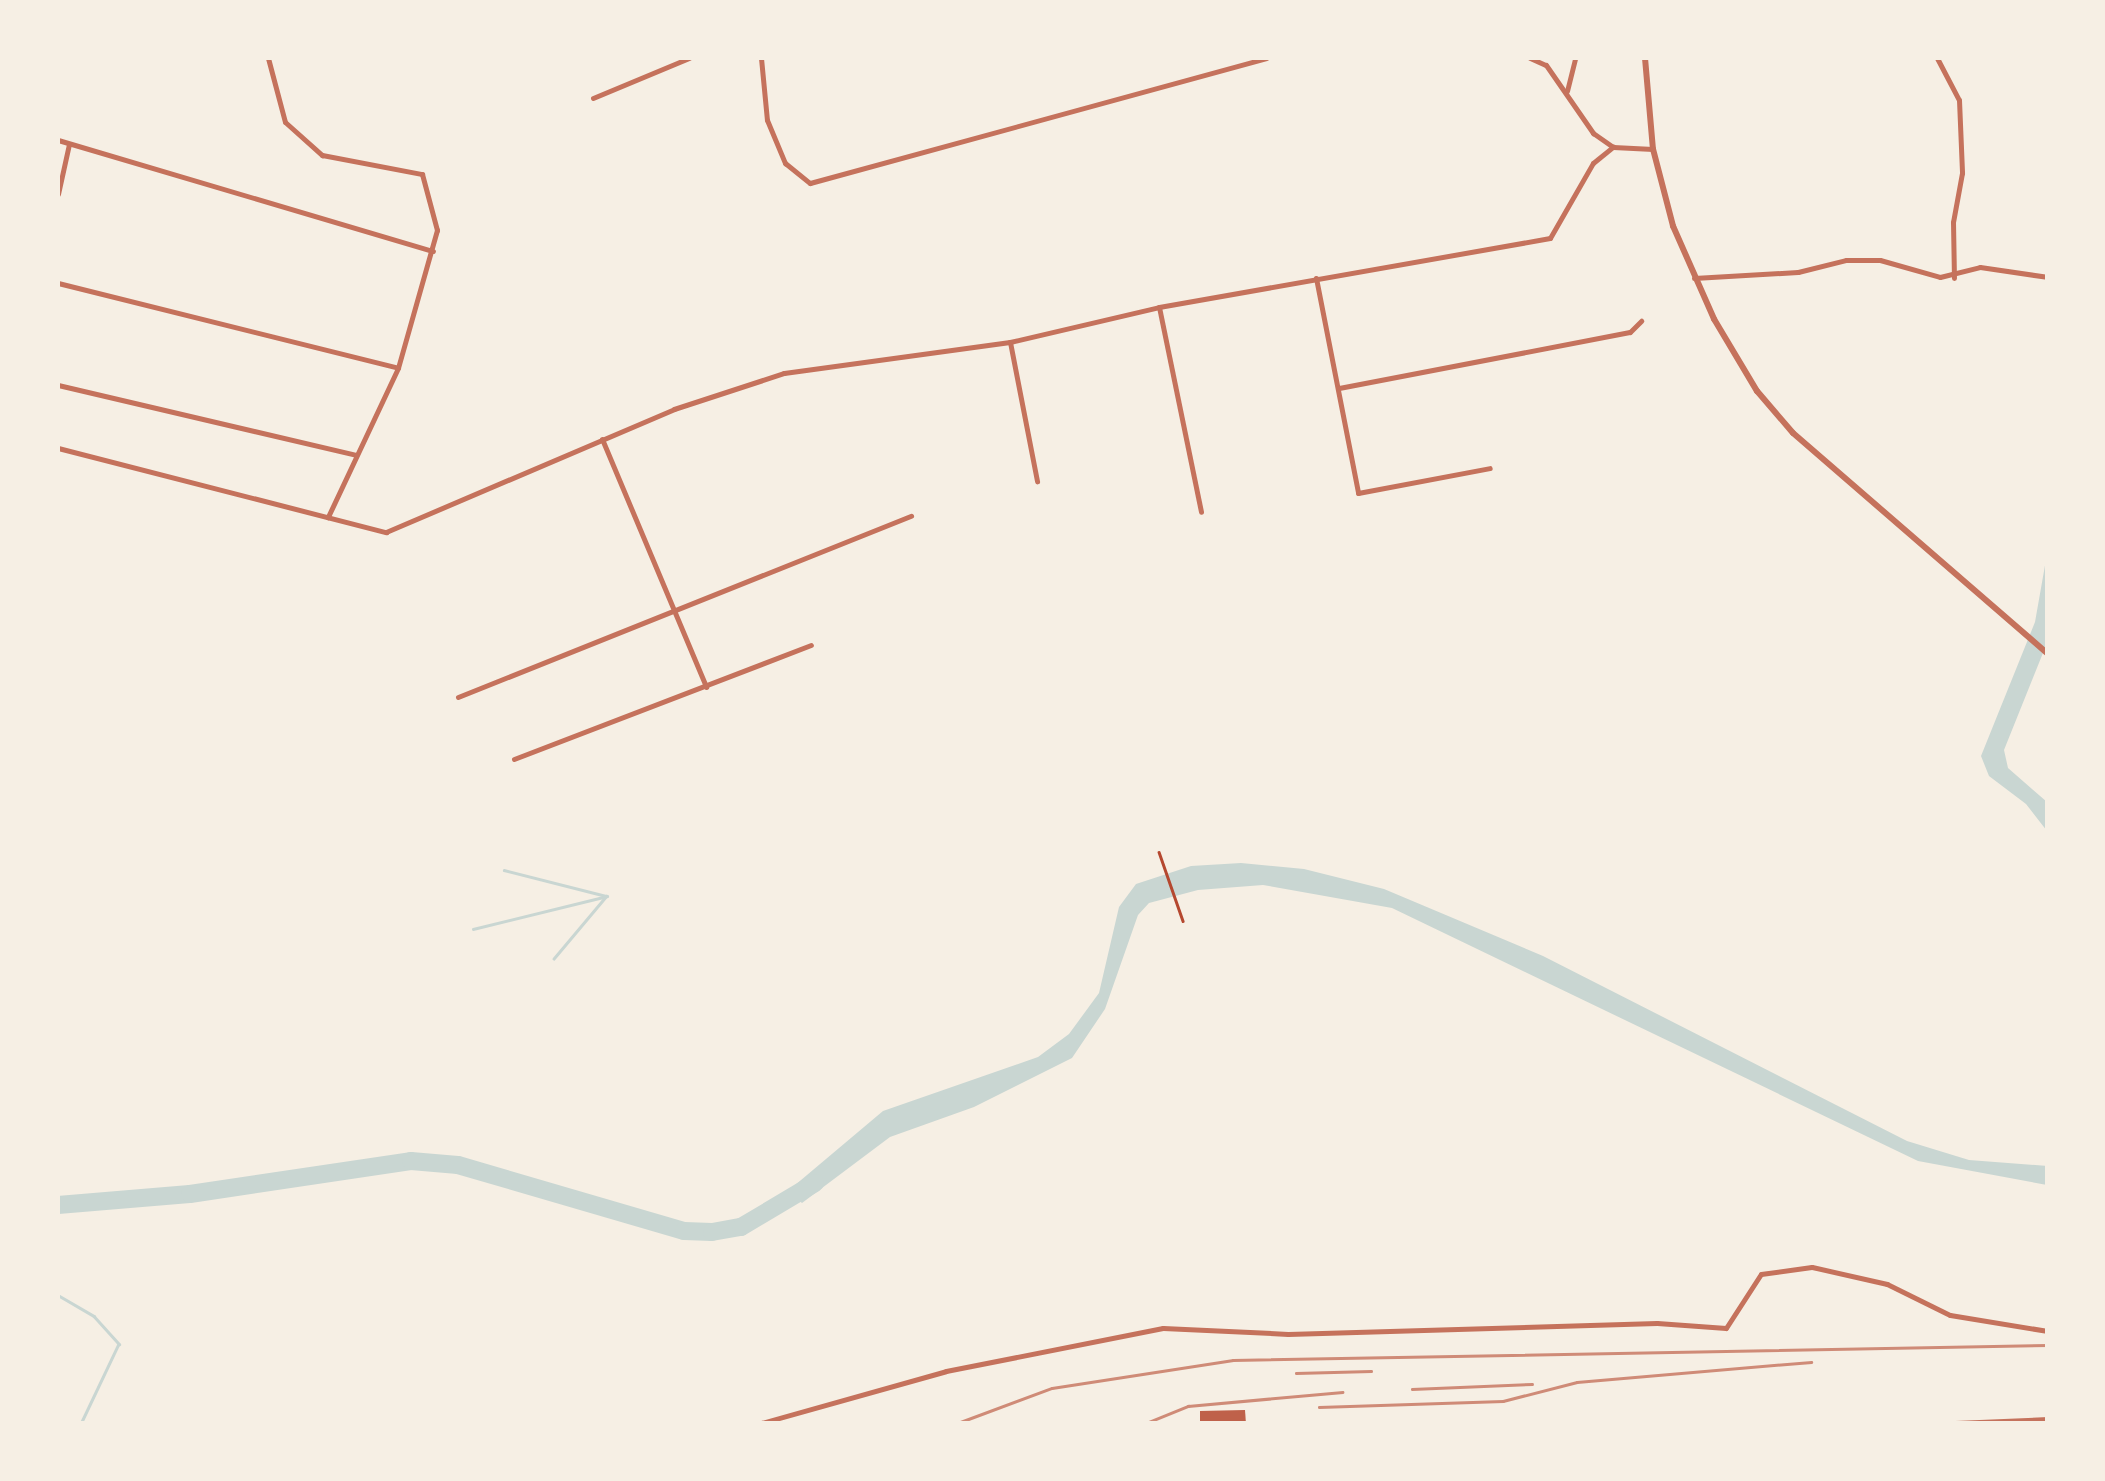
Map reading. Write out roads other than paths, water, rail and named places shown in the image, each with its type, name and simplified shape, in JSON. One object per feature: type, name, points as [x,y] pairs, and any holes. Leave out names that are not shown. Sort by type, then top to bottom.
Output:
[{"type":"street","points":[[268,58],[285,122],[322,155],[422,174],[438,230],[398,368],[328,517]]},
{"type":"street","points":[[593,98],[689,58]]},
{"type":"street","points":[[761,58],[768,120],[784,162],[810,183],[1266,58]]},
{"type":"street","points":[[1530,58],[1546,65],[1568,90],[1594,133],[1613,147],[1654,150]]},
{"type":"street","points":[[1568,90],[1574,58]]},
{"type":"street","points":[[1644,58],[1654,150],[1694,278],[1744,370],[1793,434],[2048,654]]},
{"type":"street","points":[[1937,58],[1959,100],[1962,174],[1954,278]]},
{"type":"street","points":[[58,140],[433,251]]},
{"type":"street","points":[[58,194],[69,144]]},
{"type":"street","points":[[58,448],[328,517],[360,529],[403,527],[602,439],[760,380],[1010,342],[1159,307],[1550,238],[1593,163],[1613,147]]},
{"type":"street","points":[[1694,278],[1880,260],[1954,278],[1980,268],[2048,277]]},
{"type":"street","points":[[1316,278],[1358,493],[1490,468]]},
{"type":"street","points":[[58,283],[398,368]]},
{"type":"street","points":[[1159,307],[1202,512]]},
{"type":"street","points":[[1338,388],[1630,332],[1641,322]]},
{"type":"street","points":[[1010,342],[1037,481]]},
{"type":"street","points":[[58,384],[356,455]]},
{"type":"street","points":[[602,439],[706,687]]},
{"type":"street","points":[[458,697],[911,516]]},
{"type":"street","points":[[514,760],[811,645]]},
{"type":"street","points":[[758,1424],[946,1371],[1163,1328],[1288,1334],[1621,1324],[1726,1328],[1761,1274],[1812,1267],[1888,1284],[1950,1315],[2048,1331]]},
{"type":"street","points":[[1931,1424],[2048,1418]]},
{"type":"waterway","points":[[504,870],[606,896]]},
{"type":"waterway","points":[[473,929],[607,896],[554,959]]},
{"type":"waterway","points":[[58,1205],[190,1194],[411,1161],[458,1165],[684,1231],[712,1232],[741,1227],[815,1183]]},
{"type":"waterway","points":[[58,1295],[94,1316],[119,1344],[81,1424]]},
{"type":"railway","points":[[955,1424],[1052,1388],[1233,1360],[2048,1345]]},
{"type":"railway","points":[[1319,1407],[1503,1401],[1577,1382],[1811,1362]]},
{"type":"railway","points":[[1296,1373],[1371,1371]]},
{"type":"railway","points":[[1412,1389],[1532,1384]]},
{"type":"railway","points":[[1144,1424],[1188,1406],[1342,1392]]}]
